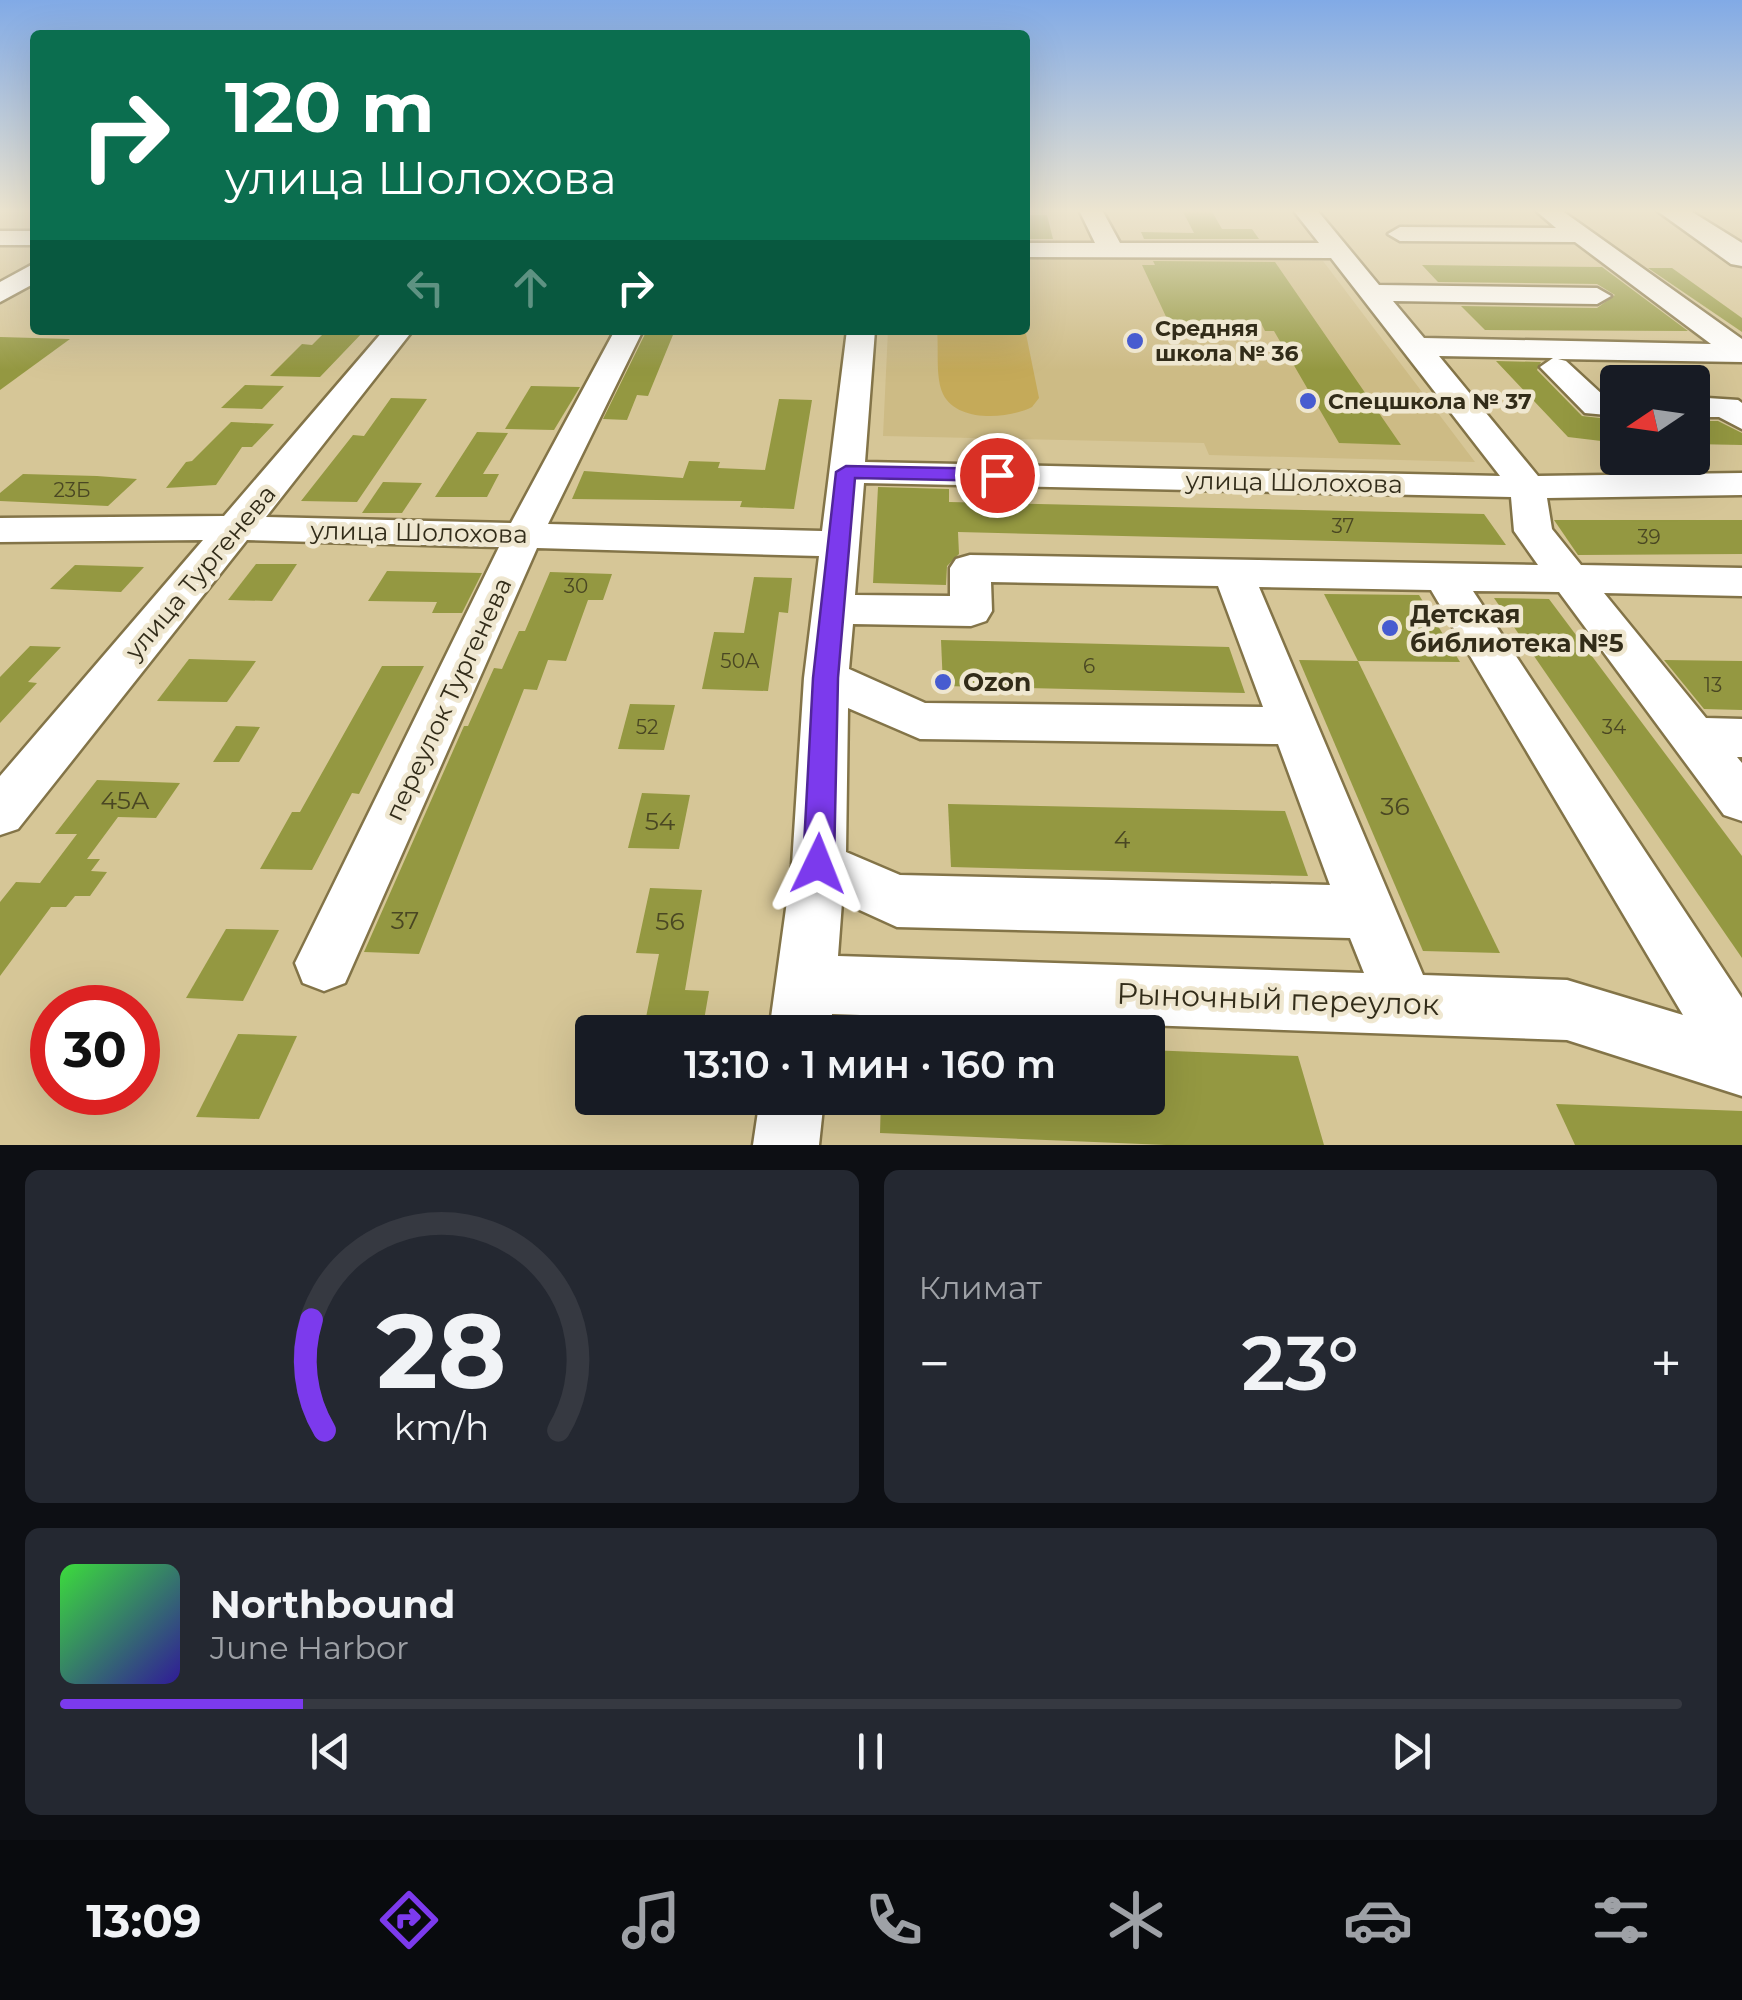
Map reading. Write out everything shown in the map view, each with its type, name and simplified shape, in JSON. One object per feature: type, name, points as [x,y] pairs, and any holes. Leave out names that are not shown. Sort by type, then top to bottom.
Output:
[{"type":"street","points":[[1346,263],[1528,487],[1533,531],[1742,800]]},
{"type":"street","points":[[1619,263],[1740,353]]},
{"type":"street","points":[[2,292],[30,274]]},
{"type":"street","points":[[1370,292],[1597,296]]},
{"type":"street","name":"улица Тургенева","points":[[0,813],[395,335]]},
{"type":"street","name":"переулок Тургенева","points":[[324,963],[524,535],[626,335]]},
{"type":"street","points":[[804,1008],[818,864],[826,678],[837,544],[860,335]]},
{"type":"street","points":[[1416,347],[1740,353]]},
{"type":"street","points":[[1554,368],[1600,406]]},
{"type":"street","points":[[1710,407],[1727,407],[1742,419]]},
{"type":"street","name":"улица Шолохова","points":[[846,472],[1528,487],[1742,484]]},
{"type":"street","name":"улица Шолохова","points":[[0,530],[237,528],[837,544]]},
{"type":"street","points":[[833,609],[971,611],[970,568],[1742,582]]},
{"type":"street","points":[[1234,574],[1404,1003]]},
{"type":"street","points":[[1444,578],[1742,1054]]},
{"type":"street","points":[[826,678],[920,720],[1296,726]]},
{"type":"street","points":[[1693,737],[1742,738]]},
{"type":"street","points":[[818,864],[897,901],[1369,912]]},
{"type":"street","name":"Рыночный переулок","points":[[804,1008],[1404,1003],[1567,1010],[1742,1064]]},
{"type":"street","points":[[786,1145],[790,1115]]},
{"type":"shaded area","name":"Средняя школа № 36","points":[[1030,263],[1325,263],[1475,462],[1209,455],[1204,443],[883,436],[888,335],[1030,335]]},
{"type":"shaded area","points":[[937,335],[1026,335],[1039,398],[1032,407],[1010,414],[971,414],[950,403],[939,379]]},
{"type":"building","points":[[1276,263],[1401,445],[1339,443],[1274,331],[1265,331],[1261,323],[1200,323],[1207,337],[1175,336],[1142,265]]},
{"type":"building","points":[[1422,265],[1602,267],[1688,331],[1485,330],[1461,306],[1597,308],[1615,295],[1597,284],[1438,282]]},
{"type":"building","points":[[1648,268],[1672,268],[1742,318],[1742,332]]},
{"type":"building","points":[[322,335],[360,335],[320,377],[270,376],[302,344],[312,345]]},
{"type":"building","points":[[645,335],[673,335],[648,396],[637,395],[627,420],[603,419]]},
{"type":"building","points":[[0,337],[70,339],[0,390]]},
{"type":"building","points":[[1496,361],[1541,362],[1537,370],[1582,416],[1600,418],[1600,441],[1568,437]]},
{"type":"building","points":[[245,385],[284,386],[262,409],[221,408]]},
{"type":"building","points":[[531,386],[580,387],[554,430],[505,429]]},
{"type":"building","points":[[391,398],[427,399],[357,502],[301,501],[353,435],[364,436]]},
{"type":"building","points":[[779,399],[812,400],[794,509],[740,507],[742,501],[572,499],[584,471],[683,478],[689,461],[720,462],[718,468],[765,470]]},
{"type":"building","points":[[1710,421],[1742,433],[1742,445],[1710,444]]},
{"type":"building","points":[[231,422],[274,424],[252,447],[242,447],[216,485],[166,488],[186,462],[192,461]]},
{"type":"building","points":[[477,432],[508,433],[483,474],[499,474],[487,497],[435,497]]},
{"type":"building","points":[[23,474],[137,479],[108,506],[0,501],[0,493]]},
{"type":"building","points":[[383,482],[422,483],[402,513],[362,513]]},
{"type":"building","points":[[878,487],[949,489],[949,502],[1484,514],[1506,545],[958,532],[959,554],[947,566],[946,585],[873,583]]},
{"type":"building","points":[[1554,520],[1742,520],[1742,554],[1578,555]]},
{"type":"building","points":[[256,564],[297,564],[272,601],[228,600]]},
{"type":"building","points":[[75,565],[144,567],[121,592],[50,589]]},
{"type":"building","points":[[387,571],[482,573],[462,613],[432,613],[437,602],[368,601]]},
{"type":"building","points":[[550,572],[612,574],[603,600],[588,600],[566,661],[548,660],[537,690],[524,689],[419,954],[364,952],[464,726],[468,726],[494,668],[502,669],[519,631],[525,631]]},
{"type":"building","points":[[754,577],[792,578],[788,613],[779,612],[768,691],[702,689],[714,632],[744,633]]},
{"type":"building","name":"Детская библиотека №5","points":[[1324,594],[1419,595],[1460,662],[1358,661]]},
{"type":"building","points":[[1494,598],[1549,599],[1742,856],[1742,958]]},
{"type":"building","points":[[941,640],[1229,647],[1245,693],[943,686]]},
{"type":"building","points":[[30,646],[61,647],[28,682],[37,683],[0,723],[0,677]]},
{"type":"building","points":[[189,659],[256,661],[227,702],[157,701]]},
{"type":"building","points":[[1299,660],[1358,661],[1500,953],[1423,951]]},
{"type":"building","points":[[1664,660],[1742,661],[1742,710],[1704,709]]},
{"type":"building","points":[[382,666],[424,666],[359,794],[352,793],[312,870],[260,869],[292,812],[300,812]]},
{"type":"building","points":[[630,704],[675,705],[664,750],[618,749]]},
{"type":"building","points":[[236,726],[260,727],[239,762],[213,762]]},
{"type":"building","points":[[97,780],[180,783],[156,818],[118,817],[87,859],[100,859],[91,871],[107,872],[90,896],[75,896],[66,907],[51,907],[0,976],[0,902],[16,882],[40,883],[77,834],[55,834]]},
{"type":"building","points":[[642,793],[690,795],[679,849],[628,848]]},
{"type":"building","points":[[948,804],[1285,811],[1308,876],[951,867]]},
{"type":"building","points":[[650,888],[702,890],[685,990],[709,991],[705,1015],[646,1015],[659,954],[636,953]]},
{"type":"building","points":[[226,929],[279,930],[243,1001],[186,998]]},
{"type":"building","points":[[238,1034],[297,1036],[259,1119],[196,1117]]},
{"type":"building","points":[[1165,1051],[1298,1056],[1324,1145],[1166,1145],[880,1133],[881,1115],[1165,1115]]},
{"type":"building","points":[[1556,1104],[1742,1111],[1742,1145],[1575,1145]]},
{"type":"place","name":"Средняя школа № 36","points":[[1135,341]]},
{"type":"place","name":"Спецшкола № 37","points":[[1308,401]]},
{"type":"place","name":"Детская библиотека №5","points":[[1390,628]]},
{"type":"place","name":"Ozon","points":[[943,682]]},
{"type":"route","points":[[818,864],[826,678],[846,472],[997,475]]}]
